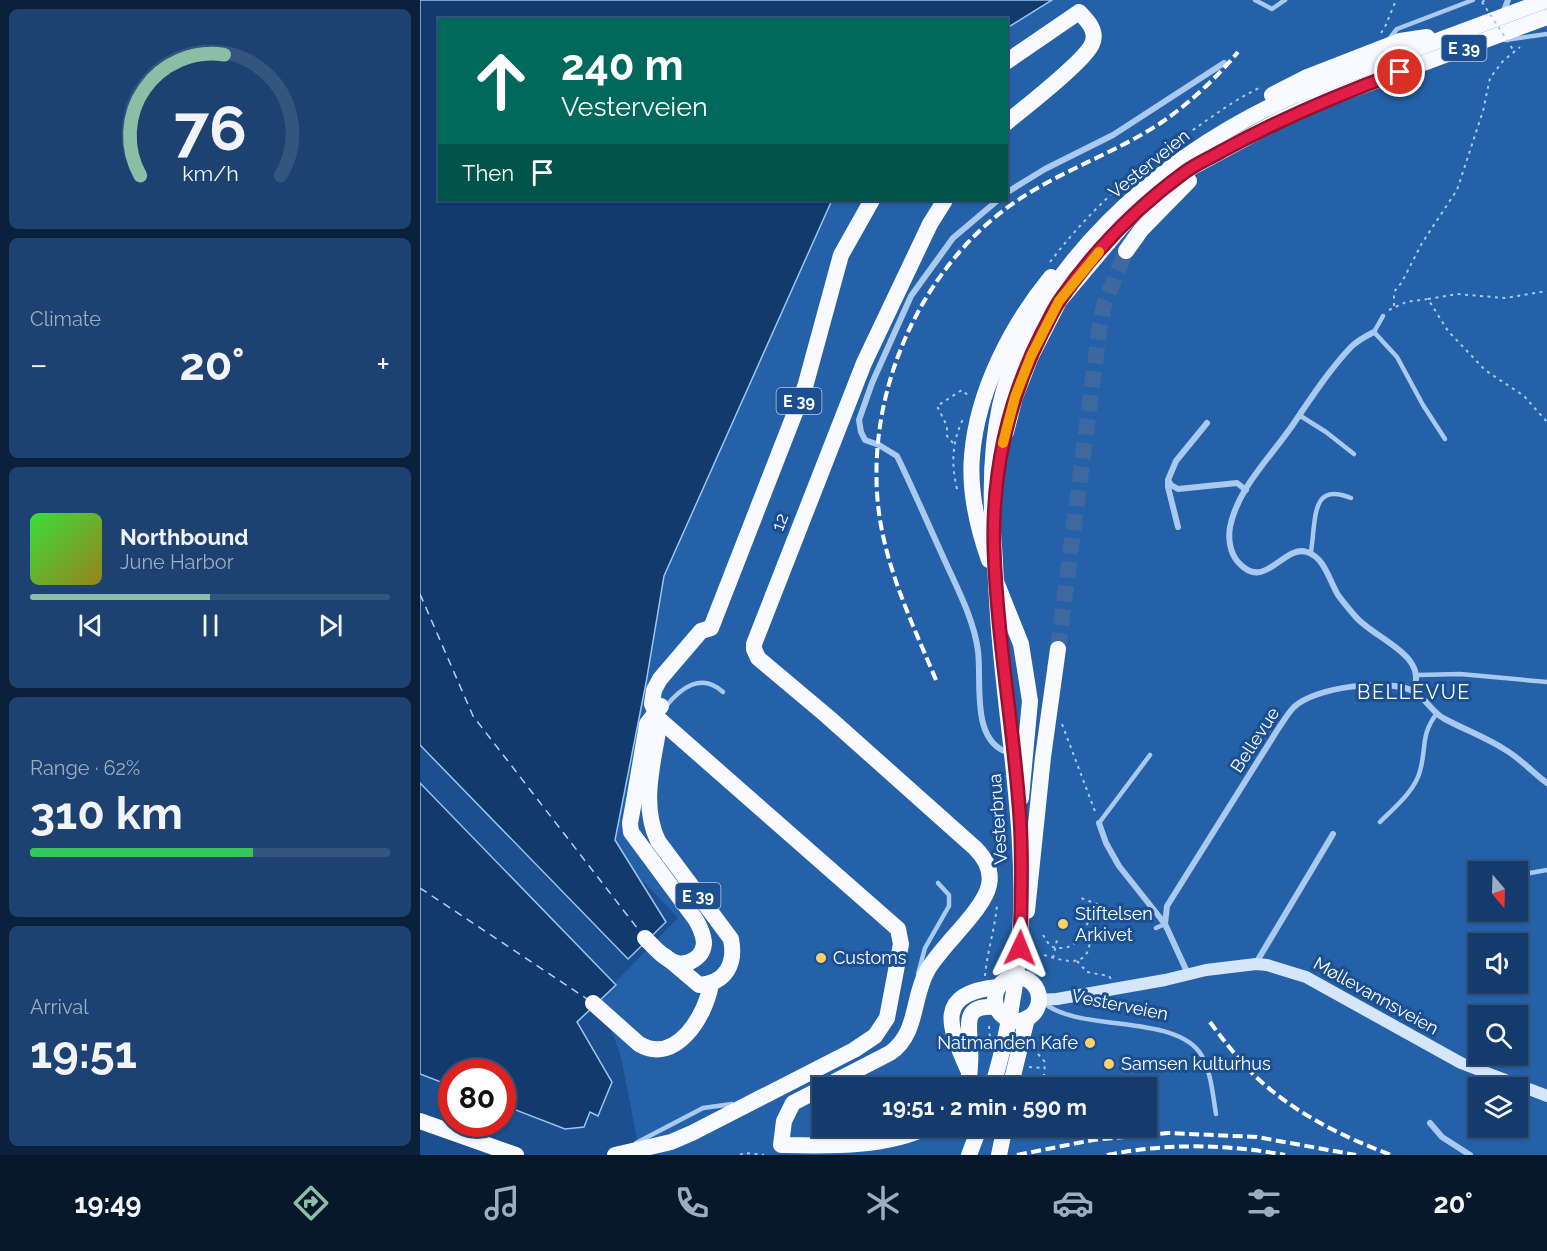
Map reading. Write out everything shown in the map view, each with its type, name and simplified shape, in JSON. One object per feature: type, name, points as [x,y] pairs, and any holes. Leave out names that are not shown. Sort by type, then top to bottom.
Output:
[{"type":"highway","name":"Vesterveien","points":[[994,514],[990,494],[992,458],[1001,404],[1010,375],[1030,328],[1062,277],[1098,233],[1147,186],[1174,164],[1242,122],[1307,90],[1547,0]]},
{"type":"highway","points":[[1008,61],[1079,12],[1089,22],[1093,31],[1092,44],[1078,61],[1008,121]]},
{"type":"highway","name":"Vesterveien","points":[[994,514],[1005,436],[1015,397],[1031,356],[1059,301],[1128,219],[1187,171],[1283,118],[1319,102],[1547,17]]},
{"type":"highway","name":"E 39","points":[[1242,122],[1277,91],[1379,42],[1463,32]]},
{"type":"highway","name":"E 39","points":[[1126,251],[1161,208],[1218,154]]},
{"type":"highway","name":"E 39","points":[[658,717],[647,724],[630,823],[631,831],[696,920],[702,932],[704,945],[697,957],[684,964],[677,963],[670,961],[645,938],[691,980],[699,985],[711,984],[723,976],[732,963],[731,939],[658,842],[652,828],[648,796],[658,717],[652,704],[654,690],[660,679],[701,631],[711,628],[805,387],[841,255],[871,201]]},
{"type":"highway","name":"12","points":[[919,986],[936,957],[986,895],[990,877],[985,860],[975,848],[827,716],[758,658],[753,649],[842,415],[887,312],[930,224],[944,201]]},
{"type":"highway","name":"E 39","points":[[1004,980],[1030,701],[1021,644],[977,522],[972,478],[975,433],[980,410],[1000,358],[1036,295],[1082,238],[1098,233]]},
{"type":"highway","name":"Vesterbrua","points":[[994,514],[1000,641],[1020,817],[1022,877],[1020,948],[1014,995],[995,1077]]},
{"type":"highway","name":"E 39","points":[[996,1007],[995,993],[1004,980],[1022,964],[1043,757],[1058,649]]},
{"type":"highway","points":[[614,1155],[671,1142],[855,1050],[874,1036],[887,1018],[901,944],[898,929],[658,717]]},
{"type":"highway","points":[[967,1077],[950,1023],[958,1001],[967,993],[1004,980],[1036,986],[1039,1000],[1033,1014],[1027,1018],[1015,1021],[1009,1019],[996,1007],[982,1006],[975,1010],[968,1024],[970,1047],[968,1077]]},
{"type":"highway","name":"E 39","points":[[593,1003],[639,1044],[647,1048],[663,1048],[674,1045],[685,1035],[706,1004],[711,984]]},
{"type":"highway","name":"E 39","points":[[843,1077],[890,1053],[903,1042],[911,1023],[919,986]]},
{"type":"highway","points":[[1012,1077],[1027,1018]]},
{"type":"highway","points":[[1009,1019],[1011,1077]]},
{"type":"highway","name":"E 39","points":[[812,1093],[793,1103],[784,1121],[781,1145],[859,1144],[897,1137]]},
{"type":"highway","points":[[420,1121],[516,1155]]},
{"type":"highway","points":[[969,1155],[976,1137]]},
{"type":"highway","points":[[999,1155],[1003,1137]]},
{"type":"main road","name":"Møllevannsveien","points":[[1039,1000],[1057,999],[1165,981],[1188,974],[1256,964],[1278,968],[1306,977],[1461,1063],[1547,1096]]},
{"type":"street","name":"E 39","points":[[1500,18],[1508,0]]},
{"type":"street","points":[[1008,192],[1045,169],[1113,135],[1224,63]]},
{"type":"street","points":[[997,201],[953,238],[911,296],[872,383],[860,420],[861,432],[866,440],[879,444],[897,456],[967,610],[978,649],[980,710],[987,734],[994,745],[1003,752],[1043,757]]},
{"type":"street","points":[[1374,332],[1352,346],[1246,490],[1236,509],[1230,529],[1229,541],[1232,552],[1246,569],[1258,573],[1268,570],[1297,552],[1305,551],[1311,554],[1322,563],[1338,595],[1357,619],[1411,661],[1418,675],[1413,691],[1437,713],[1503,748],[1547,783]]},
{"type":"street","points":[[1178,527],[1168,480],[1176,461],[1207,423]]},
{"type":"street","points":[[1168,480],[1178,489],[1237,483],[1246,490]]},
{"type":"street","name":"Bellevue","points":[[1165,924],[1167,906],[1294,707],[1304,700],[1321,694],[1372,683],[1402,687],[1413,691]]},
{"type":"street","points":[[1099,823],[1106,843],[1119,866],[1165,924],[1188,974]]},
{"type":"street","points":[[1256,964],[1333,834]]},
{"type":"street","points":[[1430,1123],[1442,1137],[1470,1155]]},
{"type":"lane","points":[[1255,0],[1272,9],[1285,0]]},
{"type":"lane","points":[[1379,42],[1396,28],[1473,0]]},
{"type":"lane","points":[[1475,44],[1547,34]]},
{"type":"lane","points":[[1383,316],[1374,332],[1397,357],[1445,439]]},
{"type":"lane","points":[[1299,415],[1354,454]]},
{"type":"lane","points":[[1311,554],[1315,516],[1320,500],[1326,495],[1337,493],[1351,498]]},
{"type":"lane","points":[[1418,675],[1460,674],[1547,682]]},
{"type":"lane","points":[[658,717],[673,697],[697,683],[706,682],[715,685],[723,692]]},
{"type":"lane","points":[[1380,822],[1404,797],[1417,779],[1426,727],[1437,713]]},
{"type":"lane","points":[[1099,823],[1150,755]]},
{"type":"lane","points":[[1530,873],[1547,870]]},
{"type":"lane","points":[[919,986],[918,970],[925,948],[949,906],[949,895],[938,883]]},
{"type":"lane","points":[[1156,928],[1165,924]]},
{"type":"lane","name":"Vesterveien","points":[[1039,1000],[1052,1011],[1072,1017],[1161,1030],[1195,1046],[1202,1056],[1216,1114]]},
{"type":"path","points":[[1379,42],[1396,0]]},
{"type":"path","points":[[1484,1],[1514,51]]},
{"type":"path","points":[[1394,306],[1394,292],[1402,282],[1422,243],[1457,190],[1484,111],[1490,78],[1503,61],[1526,42]]},
{"type":"path","points":[[1044,270],[1089,215],[1133,174],[1220,109],[1262,87]]},
{"type":"path","points":[[1383,316],[1394,306],[1406,302],[1457,294],[1505,298],[1547,291]]},
{"type":"path","points":[[1428,299],[1448,332],[1485,370],[1524,396],[1547,422]]},
{"type":"path","points":[[954,444],[947,436],[947,426],[938,406],[962,390],[966,394]]},
{"type":"path","points":[[972,399],[976,391]]},
{"type":"path","points":[[958,495],[953,469],[954,444],[963,419]]},
{"type":"path","points":[[1050,717],[1057,718],[1062,723],[1099,823]]},
{"type":"path","points":[[1044,955],[1077,961],[1082,959],[1088,951],[1090,937],[1087,924],[1097,904],[1080,898]]},
{"type":"path","points":[[1043,935],[1047,943],[1056,948],[1066,948],[1077,942],[1079,937],[1090,937]]},
{"type":"path","points":[[1053,958],[1057,940]]},
{"type":"path","points":[[987,956],[1004,980]]},
{"type":"path","points":[[1077,961],[1087,972],[1108,975]]},
{"type":"path","points":[[1038,1054],[1045,1062],[1044,1077]]},
{"type":"path","points":[[1029,1067],[1045,1069]]},
{"type":"path","points":[[740,1155],[744,1153],[764,1155]]},
{"type":"shaded area","points":[[420,0],[1052,0],[1008,27],[1008,18],[438,18],[438,201],[832,201],[664,576],[646,683],[615,840],[666,922],[628,959],[420,745]]},
{"type":"shaded area","points":[[1026,0],[1547,0],[1547,1155],[640,1155],[621,1057],[600,998],[678,918],[607,843],[665,560],[820,201],[1008,201],[1008,18]]},
{"type":"shaded area","points":[[420,783],[616,985],[577,1022],[612,1082],[598,1116],[590,1112],[584,1127],[565,1129],[516,1110],[516,1059],[438,1059],[438,1081],[420,1074]]},
{"type":"ferry route","points":[[420,594],[473,716],[641,933]]},
{"type":"ferry route","points":[[420,888],[587,999]]},
{"type":"tunnel","points":[[1058,649],[1099,332],[1104,305],[1126,251]]},
{"type":"railway","points":[[936,680],[895,578],[879,513],[877,467],[881,421],[891,375],[908,332],[931,290],[959,253],[991,220],[1046,183],[1132,140],[1165,120],[1204,88],[1238,52]]},
{"type":"railway","points":[[1210,1022],[1249,1070],[1286,1101],[1336,1131],[1391,1155]]},
{"type":"railway","points":[[1017,1155],[1093,1140],[1168,1133],[1257,1137],[1356,1155]]},
{"type":"railway","points":[[1107,1155],[1151,1148],[1196,1146],[1285,1155]]},
{"type":"slow traffic","points":[[1003,443],[1015,397],[1031,356],[1059,301],[1099,252]]},
{"type":"place","name":"Stiftelsen Arkivet","points":[[1063,924]]},
{"type":"place","name":"Customs","points":[[821,958]]},
{"type":"place","name":"Natmanden Kafe","points":[[1090,1043]]},
{"type":"place","name":"Samsen kulturhus","points":[[1109,1064]]},
{"type":"district","name":"BELLEVUE","points":[[1414,692]]},
{"type":"route","points":[[1020,948],[1022,877],[1020,817],[1000,641],[994,546],[999,471],[1005,436],[1015,397],[1031,356],[1059,301],[1128,219],[1152,197],[1187,171],[1283,118],[1400,72]]}]
